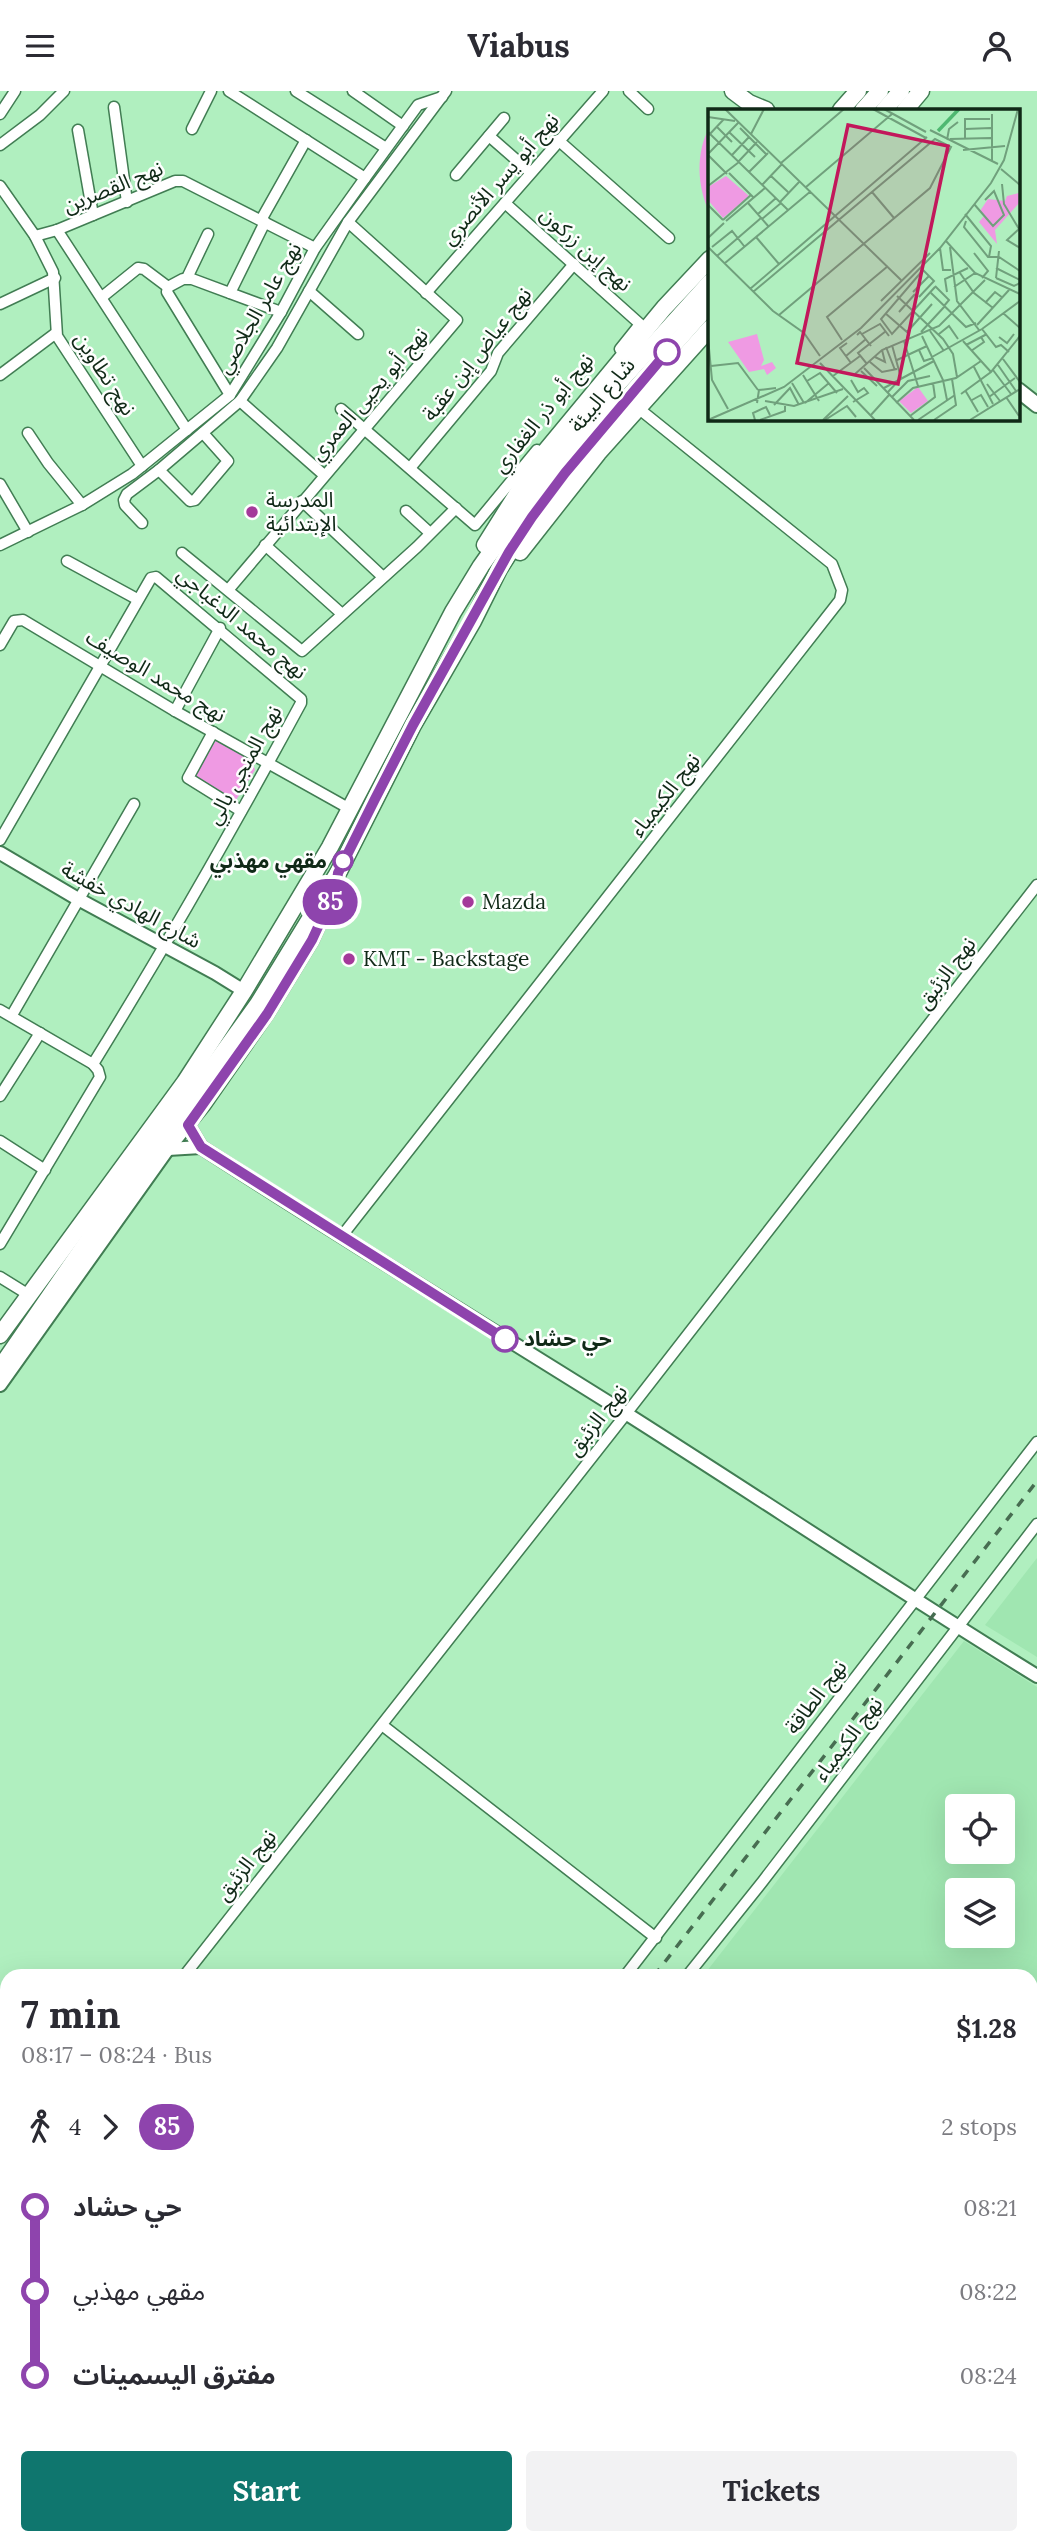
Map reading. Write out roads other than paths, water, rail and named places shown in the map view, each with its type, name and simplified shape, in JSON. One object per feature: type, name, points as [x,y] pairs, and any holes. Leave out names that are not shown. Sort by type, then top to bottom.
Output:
[{"type":"main road","points":[[733,91],[751,107]]},
{"type":"main road","points":[[842,109],[858,91]]},
{"type":"main road","points":[[864,109],[880,91]]},
{"type":"main road","points":[[885,109],[901,91]]},
{"type":"main road","points":[[906,109],[921,91]]},
{"type":"main road","points":[[453,612],[463,580],[539,459],[664,308],[708,261]]},
{"type":"main road","points":[[0,1335],[185,1082],[244,991],[350,809],[453,612],[481,566],[544,477],[617,385],[708,284]]},
{"type":"main road","name":"شارع البيئة","points":[[485,599],[509,552],[532,517],[596,433],[708,306]]},
{"type":"main road","points":[[0,1367],[258,1004],[338,873],[413,725],[485,599],[598,453],[708,330]]},
{"type":"main road","points":[[1020,392],[1037,405]]},
{"type":"street","points":[[1,109],[15,91]]},
{"type":"street","points":[[0,145],[40,115],[64,91]]},
{"type":"street","points":[[192,129],[211,91]]},
{"type":"street","points":[[229,91],[365,178]]},
{"type":"street","points":[[296,91],[386,148]]},
{"type":"street","points":[[353,91],[404,126]]},
{"type":"street","name":"نهج عامر الجلاصي","points":[[0,545],[82,505],[142,466],[187,430],[235,398],[316,249],[427,91]]},
{"type":"street","name":"نهج أبو يسر الأنصري","points":[[426,293],[603,91]]},
{"type":"street","points":[[629,91],[648,110]]},
{"type":"street","points":[[418,105],[444,94]]},
{"type":"street","points":[[142,523],[125,505],[127,494],[203,433],[277,348],[348,222],[444,94]]},
{"type":"street","points":[[114,107],[127,202]]},
{"type":"street","points":[[456,174],[504,118]]},
{"type":"street","points":[[79,129],[93,215]]},
{"type":"street","points":[[489,136],[530,172]]},
{"type":"street","points":[[230,293],[263,221],[306,140]]},
{"type":"street","points":[[558,140],[669,238]]},
{"type":"street","name":"نهج القصرين","points":[[35,236],[57,230],[175,181],[183,181],[316,249]]},
{"type":"street","name":"نهج تطاوين","points":[[0,186],[35,236],[54,278],[56,333],[142,466]]},
{"type":"street","name":"نهج إبن زركون","points":[[505,203],[640,324]]},
{"type":"street","points":[[348,222],[426,293]]},
{"type":"street","points":[[57,230],[187,430]]},
{"type":"street","points":[[167,287],[187,278],[208,234]]},
{"type":"street","name":"نهج عياض إبن عقبة","points":[[410,468],[491,371],[498,353],[574,264]]},
{"type":"street","points":[[102,297],[138,268],[144,269],[167,287],[167,292],[235,398],[324,475]]},
{"type":"street","points":[[0,304],[54,278]]},
{"type":"street","points":[[187,278],[281,312]]},
{"type":"street","points":[[309,291],[358,334]]},
{"type":"street","name":"نهج أبو يحيى العمري","points":[[229,589],[457,320],[426,293]]},
{"type":"street","name":"نهج أبو ذر الغفاري","points":[[456,508],[475,525],[640,324]]},
{"type":"street","points":[[0,375],[56,333]]},
{"type":"street","name":"نهج الكيمياء","points":[[341,1237],[841,600],[842,590],[832,564],[638,408]]},
{"type":"street","points":[[182,553],[302,651],[456,508],[341,409]]},
{"type":"street","points":[[29,433],[48,463],[82,505]]},
{"type":"street","points":[[159,470],[190,501],[195,500],[228,461],[203,433]]},
{"type":"street","points":[[0,484],[28,532]]},
{"type":"street","points":[[302,502],[383,577]]},
{"type":"street","points":[[407,511],[430,533]]},
{"type":"street","points":[[265,545],[342,614]]},
{"type":"street","points":[[0,840],[136,599],[66,561]]},
{"type":"street","name":"نهج محمد الدغباجي","points":[[136,599],[153,577],[156,577],[300,696],[301,703]]},
{"type":"street","name":"نهج محمد الوصيف","points":[[0,645],[14,621],[23,620],[175,711],[350,809]]},
{"type":"street","points":[[175,711],[220,628]]},
{"type":"street","name":"نهج المنجي بالي","points":[[93,1064],[165,948],[301,703]]},
{"type":"street","points":[[213,732],[188,778],[241,811]]},
{"type":"street","points":[[12,1016],[134,804]]},
{"type":"street","name":"شارع الهادي خفشة","points":[[0,853],[244,991]]},
{"type":"street","points":[[0,1385],[267,1014],[312,940],[336,888],[338,873]]},
{"type":"street","name":"نهج الزئبق","points":[[190,1969],[1037,885]]},
{"type":"street","points":[[0,1010],[93,1064],[100,1073],[97,1083],[0,1244]]},
{"type":"street","points":[[0,1096],[40,1033]]},
{"type":"street","points":[[188,1125],[201,1147],[1037,1676]]},
{"type":"street","points":[[0,1141],[45,1170]]},
{"type":"street","points":[[168,1150],[201,1147]]},
{"type":"street","points":[[0,1277],[29,1295]]},
{"type":"street","name":"نهج الطاقة","points":[[631,1969],[1037,1443]]},
{"type":"street","name":"نهج الكيمياء","points":[[693,1969],[772,1870],[1037,1524]]},
{"type":"street","points":[[382,1725],[656,1938]]},
{"type":"railway","points":[[659,1969],[1037,1481]]},
{"type":"place","name":"المدرسة الإبتدائية","points":[[252,512]]},
{"type":"place","name":"مقهي مهذبي","points":[[343,861]]},
{"type":"place","name":"Mazda","points":[[468,902]]},
{"type":"place","name":"KMT - Backstage","points":[[349,959]]},
{"type":"place","name":"حي حشاد","points":[[505,1339]]}]
